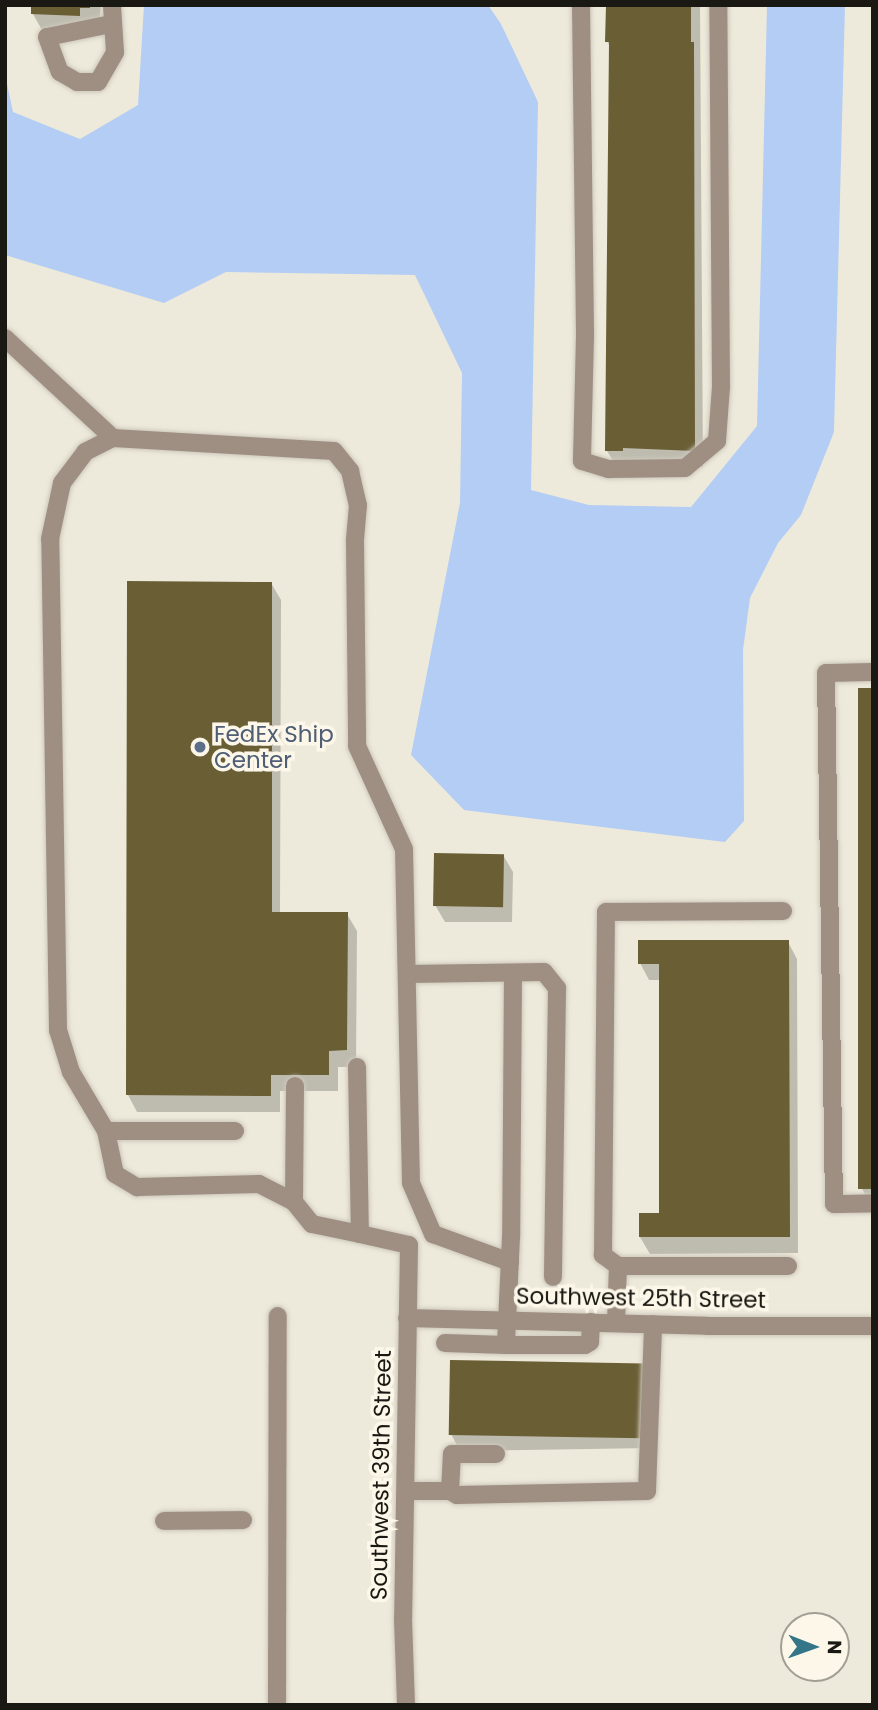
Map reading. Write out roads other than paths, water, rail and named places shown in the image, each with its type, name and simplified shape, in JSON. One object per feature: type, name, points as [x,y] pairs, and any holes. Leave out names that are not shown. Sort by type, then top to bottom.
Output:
[{"type":"street","points":[[111,24],[112,5]]},
{"type":"street","points":[[581,5],[584,335],[582,461],[609,469],[685,468],[717,441],[722,387],[718,5]]},
{"type":"street","points":[[5,338],[113,438]]},
{"type":"street","points":[[358,1067],[360,1234],[312,1224],[294,1202],[260,1184],[137,1187],[115,1174],[106,1131],[71,1072],[58,1030],[50,539],[62,482],[85,452],[113,438],[334,451],[350,471],[358,505],[355,541],[357,746],[404,849],[411,1183],[433,1234],[510,1262]]},
{"type":"street","points":[[873,672],[826,673],[834,1204],[873,1203]]},
{"type":"street","points":[[783,911],[606,912],[603,1255],[618,1266],[788,1266]]},
{"type":"street","points":[[407,974],[544,972],[557,988],[553,1277]]},
{"type":"street","points":[[506,1345],[510,1262],[513,973]]},
{"type":"street","points":[[294,1202],[295,1086]]},
{"type":"street","points":[[106,1131],[234,1132]]},
{"type":"street","name":"Southwest 39th Street","points":[[360,1234],[409,1245],[406,1705]]},
{"type":"street","points":[[616,1323],[618,1266]]},
{"type":"street","points":[[277,1705],[278,1317]]},
{"type":"street","name":"Southwest 25th Street","points":[[407,1318],[873,1326]]},
{"type":"street","points":[[445,1343],[585,1345],[590,1342],[591,1322]]},
{"type":"street","points":[[406,1491],[450,1491],[457,1495],[647,1491],[653,1324]]},
{"type":"street","points":[[450,1491],[452,1454],[496,1454]]},
{"type":"street","points":[[164,1521],[243,1520]]},
{"type":"water","points":[[144,5],[488,5],[501,24],[538,102],[531,490],[589,505],[691,507],[757,426],[767,5],[845,5],[834,432],[801,515],[778,543],[750,598],[743,650],[744,821],[725,842],[464,810],[411,755],[460,503],[462,373],[415,275],[226,272],[164,303],[5,255],[5,74],[13,112],[80,139],[138,105]]},
{"type":"place","name":"FedEx Ship Center","points":[[200,747]]}]
